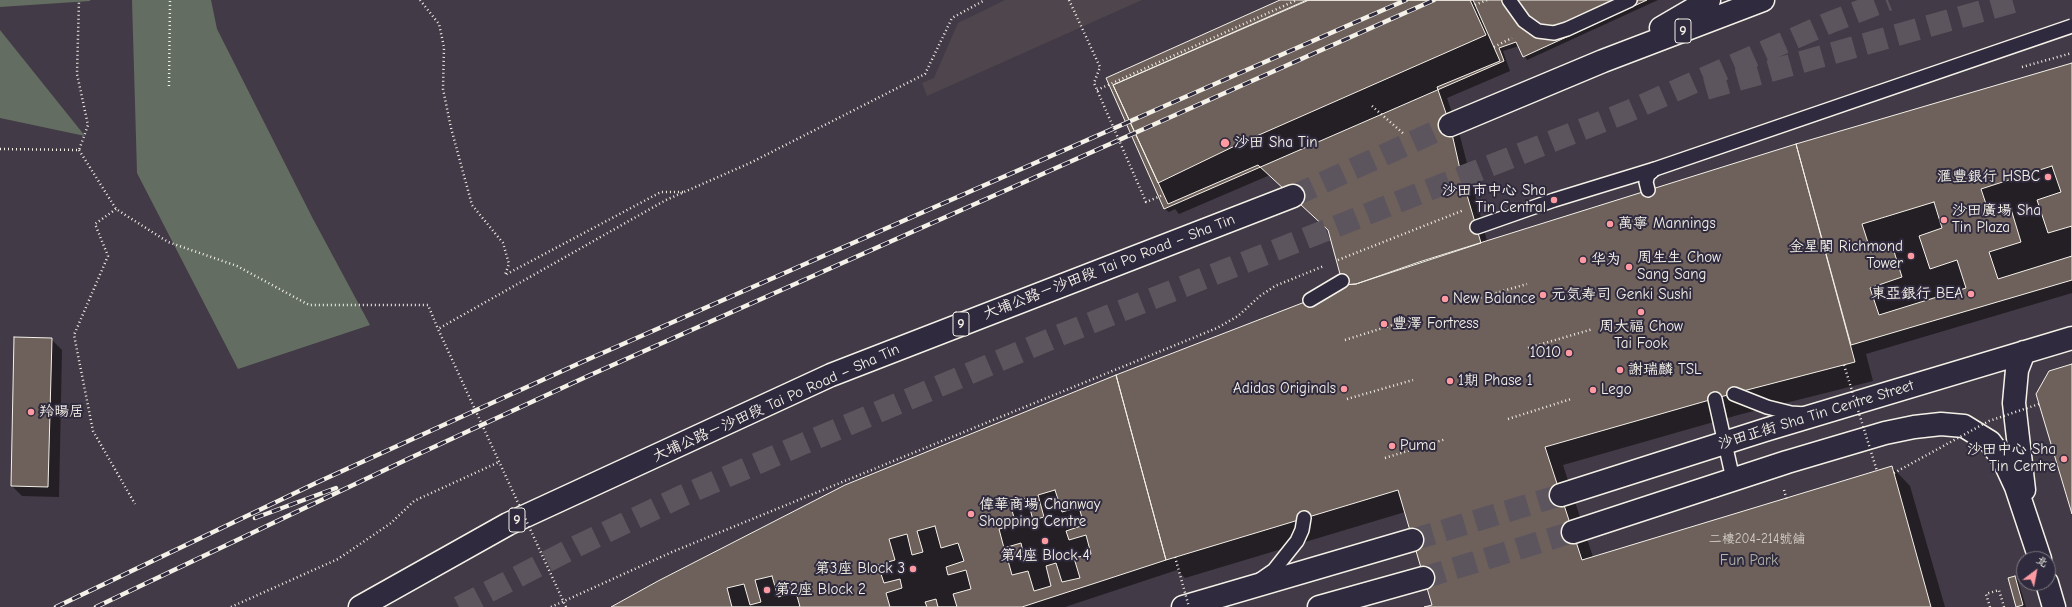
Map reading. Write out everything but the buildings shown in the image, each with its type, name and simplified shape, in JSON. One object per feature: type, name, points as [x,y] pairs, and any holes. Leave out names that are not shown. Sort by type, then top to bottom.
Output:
[{"type":"main road","points":[[1603,61],[1709,0]]},
{"type":"main road","name":"9","points":[[1450,125],[1603,61],[1763,0]]},
{"type":"main road","name":"大埔公路－沙田段 Tai Po Road – Sha Tin","points":[[360,607],[508,524],[831,375],[1293,196]]},
{"type":"main road","name":"沙田正街 Sha Tin Centre Street","points":[[1561,495],[1814,414],[2072,338]]},
{"type":"main road","points":[[2024,352],[2017,370],[2014,403],[2028,519]]},
{"type":"main road","points":[[1573,532],[1733,479],[1886,433],[1914,426],[1941,424],[1964,426],[1990,442],[2004,461],[2016,487],[2038,551]]},
{"type":"main road","points":[[1183,607],[1412,540]]},
{"type":"main road","points":[[1319,607],[1423,578]]},
{"type":"main road","points":[[2049,591],[2054,607]]},
{"type":"lane","points":[[1509,0],[1524,21],[1538,31],[1554,33],[1567,29],[1630,0]]},
{"type":"lane","points":[[1477,227],[1554,200],[1655,169],[2072,26]]},
{"type":"lane","points":[[1648,190],[1646,182],[1648,175],[1655,169]]},
{"type":"lane","points":[[1310,300],[1342,282]]},
{"type":"lane","points":[[1734,394],[1767,407],[1791,413],[1814,414]]},
{"type":"lane","points":[[1715,399],[1733,479]]},
{"type":"lane","points":[[1248,588],[1274,570],[1297,540],[1302,530],[1304,518]]},
{"type":"path","points":[[79,0],[77,74],[88,126],[79,150]]},
{"type":"path","points":[[169,86],[170,0]]},
{"type":"path","points":[[420,0],[439,24],[444,47],[443,89],[451,128],[472,204],[503,243],[509,264],[505,275],[661,192],[683,192]]},
{"type":"path","points":[[438,329],[666,200],[750,163],[925,74],[952,18],[985,0]]},
{"type":"path","points":[[1069,0],[1100,67],[1094,83],[1146,202],[1164,194]]},
{"type":"path","points":[[1097,90],[1297,0]]},
{"type":"path","points":[[1475,5],[1486,0]]},
{"type":"path","points":[[1372,106],[1405,135]]},
{"type":"path","points":[[0,149],[79,150]]},
{"type":"path","points":[[79,150],[116,209],[168,242],[236,266],[309,305],[428,304],[438,329],[566,607]]},
{"type":"path","points":[[116,209],[95,224],[108,256],[74,335],[93,431],[135,504]]},
{"type":"path","points":[[551,607],[679,549],[1217,328],[1238,316],[1260,296],[1294,278]]},
{"type":"path","points":[[1465,302],[1527,284]]},
{"type":"path","points":[[1345,340],[1405,320]]},
{"type":"path","points":[[1528,348],[1593,329]]},
{"type":"path","points":[[1844,365],[1877,471]]},
{"type":"path","points":[[1347,399],[1413,380]]},
{"type":"path","points":[[1508,419],[1571,399]]},
{"type":"path","points":[[1894,473],[1989,420],[2040,404]]},
{"type":"path","points":[[1385,458],[1446,439]]},
{"type":"path","points":[[231,607],[338,559],[391,523],[414,501],[499,462]]},
{"type":"path","points":[[1175,557],[1189,607]]},
{"type":"path","points":[[1990,607],[1986,594],[1999,590],[2004,607]]},
{"type":"shaded area","points":[[1005,0],[1142,0],[927,96],[922,83],[934,78],[958,23]]},
{"type":"green space","points":[[0,0],[90,0],[90,1],[0,7]]},
{"type":"green space","points":[[132,0],[211,0],[217,29],[312,217],[370,325],[238,369],[137,173]]},
{"type":"green space","points":[[0,30],[85,136],[0,118]]},
{"type":"tunnel","points":[[459,607],[577,546],[684,495],[805,443],[1060,335],[1629,111],[1831,22],[1888,0]]},
{"type":"tunnel","points":[[1706,89],[2021,0]]},
{"type":"tunnel","points":[[1293,196],[1450,125]]},
{"type":"tunnel","points":[[1412,540],[1561,495]]},
{"type":"tunnel","points":[[1423,578],[1573,532]]},
{"type":"railway","points":[[56,607],[318,482],[582,362],[1406,0]]},
{"type":"railway","points":[[96,607],[410,458],[588,376],[1434,0]]},
{"type":"railway","points":[[255,518],[336,488]]},
{"type":"place","name":"沙田 Sha Tin","points":[[1225,143]]},
{"type":"place","name":"滙豐銀行 HSBC","points":[[2048,177]]},
{"type":"place","name":"沙田市中心 Sha Tin Central","points":[[1554,200]]},
{"type":"place","name":"沙田廣場 Sha Tin Plaza","points":[[1944,220]]},
{"type":"place","name":"萬寧 Mannings","points":[[1610,224]]},
{"type":"place","name":"金星閣 Richmond Tower","points":[[1911,256]]},
{"type":"place","name":"华为","points":[[1583,260]]},
{"type":"place","name":"周生生 Chow Sang Sang","points":[[1629,267]]},
{"type":"place","name":"東亞銀行 BEA","points":[[1971,294]]},
{"type":"place","name":"元気寿司 Genki Sushi","points":[[1543,295]]},
{"type":"place","name":"New Balance","points":[[1445,299]]},
{"type":"place","name":"周大福 Chow Tai Fook","points":[[1641,312]]},
{"type":"place","name":"豐澤 Fortress","points":[[1384,324]]},
{"type":"place","name":"1O1O","points":[[1569,353]]},
{"type":"place","name":"謝瑞麟 TSL","points":[[1620,370]]},
{"type":"place","name":"1期 Phase 1","points":[[1450,381]]},
{"type":"place","name":"Adidas Originals","points":[[1344,389]]},
{"type":"place","name":"Lego","points":[[1593,390]]},
{"type":"place","name":"羚暘居","points":[[31,412]]},
{"type":"place","name":"Puma","points":[[1392,446]]},
{"type":"place","name":"沙田中心 Sha Tin Centre","points":[[2064,459]]},
{"type":"place","name":"偉華商場 Chanway Shopping Centre","points":[[971,514]]},
{"type":"place","name":"第4座 Block 4","points":[[1045,541]]},
{"type":"place","name":"第3座 Block 3","points":[[913,569]]},
{"type":"place","name":"第2座 Block 2","points":[[767,590]]},
{"type":"park label","name":"Fun Park","points":[[1749,561]]}]
